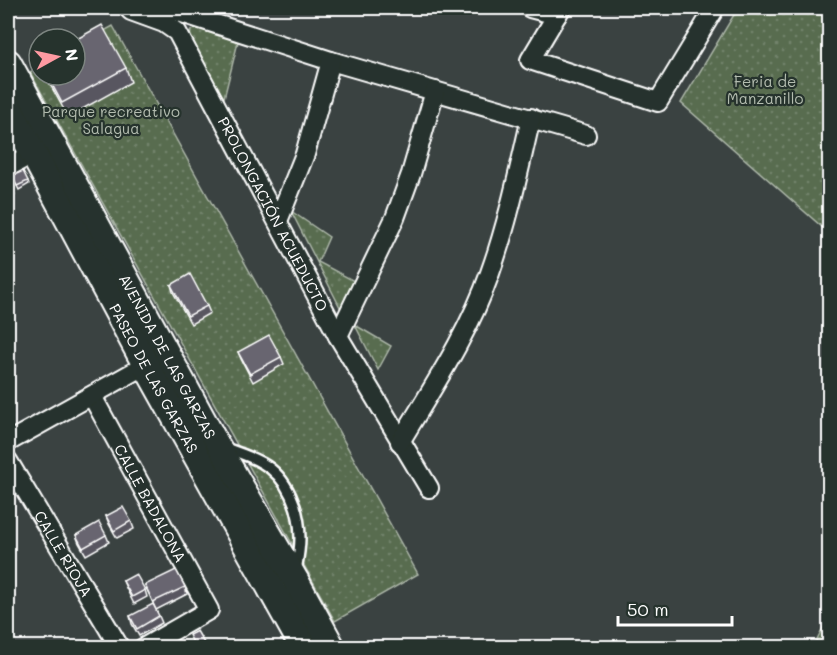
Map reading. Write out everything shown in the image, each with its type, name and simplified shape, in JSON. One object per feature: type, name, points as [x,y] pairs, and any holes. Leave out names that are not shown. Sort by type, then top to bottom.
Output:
[{"type":"main road","name":"AVENIDA DE LAS GARZAS","points":[[8,63],[156,359],[215,443],[332,648]]},
{"type":"main road","name":"PASEO DE LAS GARZAS","points":[[8,106],[156,359],[304,648]]},
{"type":"street","name":"PROLONGACIÓN ACUEDUCTO","points":[[128,8],[131,11],[152,12],[177,32],[338,336],[429,488]]},
{"type":"street","points":[[166,8],[331,61],[586,135]]},
{"type":"street","points":[[530,8],[559,11],[530,60],[658,102],[716,8]]},
{"type":"street","points":[[278,221],[305,154],[331,61]]},
{"type":"street","points":[[338,336],[395,218],[411,174],[435,91]]},
{"type":"street","points":[[400,442],[462,339],[490,273],[531,118]]},
{"type":"street","points":[[8,167],[34,153]]},
{"type":"street","points":[[8,442],[156,359]]},
{"type":"street","name":"CALLE BADALONA","points":[[92,396],[209,610],[143,648]]},
{"type":"street","name":"CALLE RIOJA","points":[[8,461],[120,648]]},
{"type":"lane","points":[[215,443],[263,463],[288,488],[296,510],[300,538],[295,580]]},
{"type":"green space","name":"Feria de Manzanillo","points":[[738,8],[829,8],[829,233],[681,103]]},
{"type":"green space","name":"Parque recreativo Salagua","points":[[113,26],[418,574],[335,621],[38,87],[87,87],[87,40]]},
{"type":"green space","points":[[198,27],[239,38],[224,98],[190,39],[191,30]]},
{"type":"green space","points":[[291,211],[329,237],[318,262],[358,283],[342,311]]},
{"type":"green space","points":[[355,325],[391,346],[378,370]]},
{"type":"green space","points":[[829,616],[829,647],[813,647]]},
{"type":"building","points":[[102,25],[126,68],[62,103],[53,87],[87,87],[87,33]]},
{"type":"building","points":[[23,171],[28,181],[17,186],[12,176]]},
{"type":"building","points":[[8,179],[14,191],[8,194]]},
{"type":"building","points":[[190,274],[207,306],[188,316],[171,285]]},
{"type":"building","points":[[269,335],[281,357],[250,374],[238,352]]},
{"type":"building","points":[[123,507],[131,521],[114,531],[106,516]]},
{"type":"building","points":[[99,522],[106,535],[83,548],[76,535]]},
{"type":"building","points":[[176,570],[185,587],[153,602],[145,585]]},
{"type":"building","points":[[136,574],[145,590],[132,597],[123,581]]},
{"type":"building","points":[[153,604],[159,616],[137,629],[130,616]]},
{"type":"building","points":[[197,631],[207,648],[196,648],[189,635]]}]
